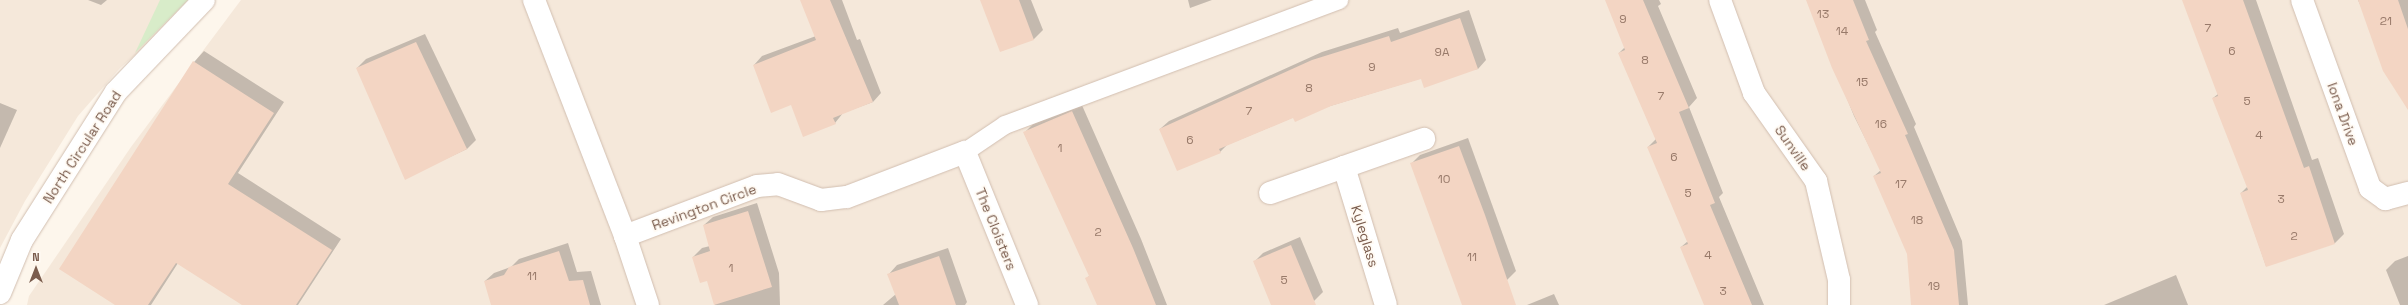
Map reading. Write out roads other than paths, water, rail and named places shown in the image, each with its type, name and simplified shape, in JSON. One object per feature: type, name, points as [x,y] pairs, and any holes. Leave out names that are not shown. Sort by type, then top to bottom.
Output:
[{"type":"street","name":"North Circular Road","points":[[0,293],[22,240],[116,92],[204,0]]},
{"type":"street","points":[[534,0],[625,236],[648,305]]},
{"type":"street","name":"Sunville","points":[[1720,0],[1754,93],[1816,181],[1839,280],[1839,305]]},
{"type":"street","name":"Iona Drive","points":[[2302,0],[2370,188],[2385,198],[2408,193]]},
{"type":"street","points":[[1270,193],[1424,139]]},
{"type":"street","name":"Revington Circle","points":[[625,236],[757,186],[778,184],[821,200],[847,197],[965,152]]},
{"type":"street","name":"The Cloisters","points":[[965,152],[1027,305]]},
{"type":"street","name":"Kyleglass","points":[[1344,167],[1386,305]]},
{"type":"lane","points":[[965,152],[1005,125],[1340,0]]}]
